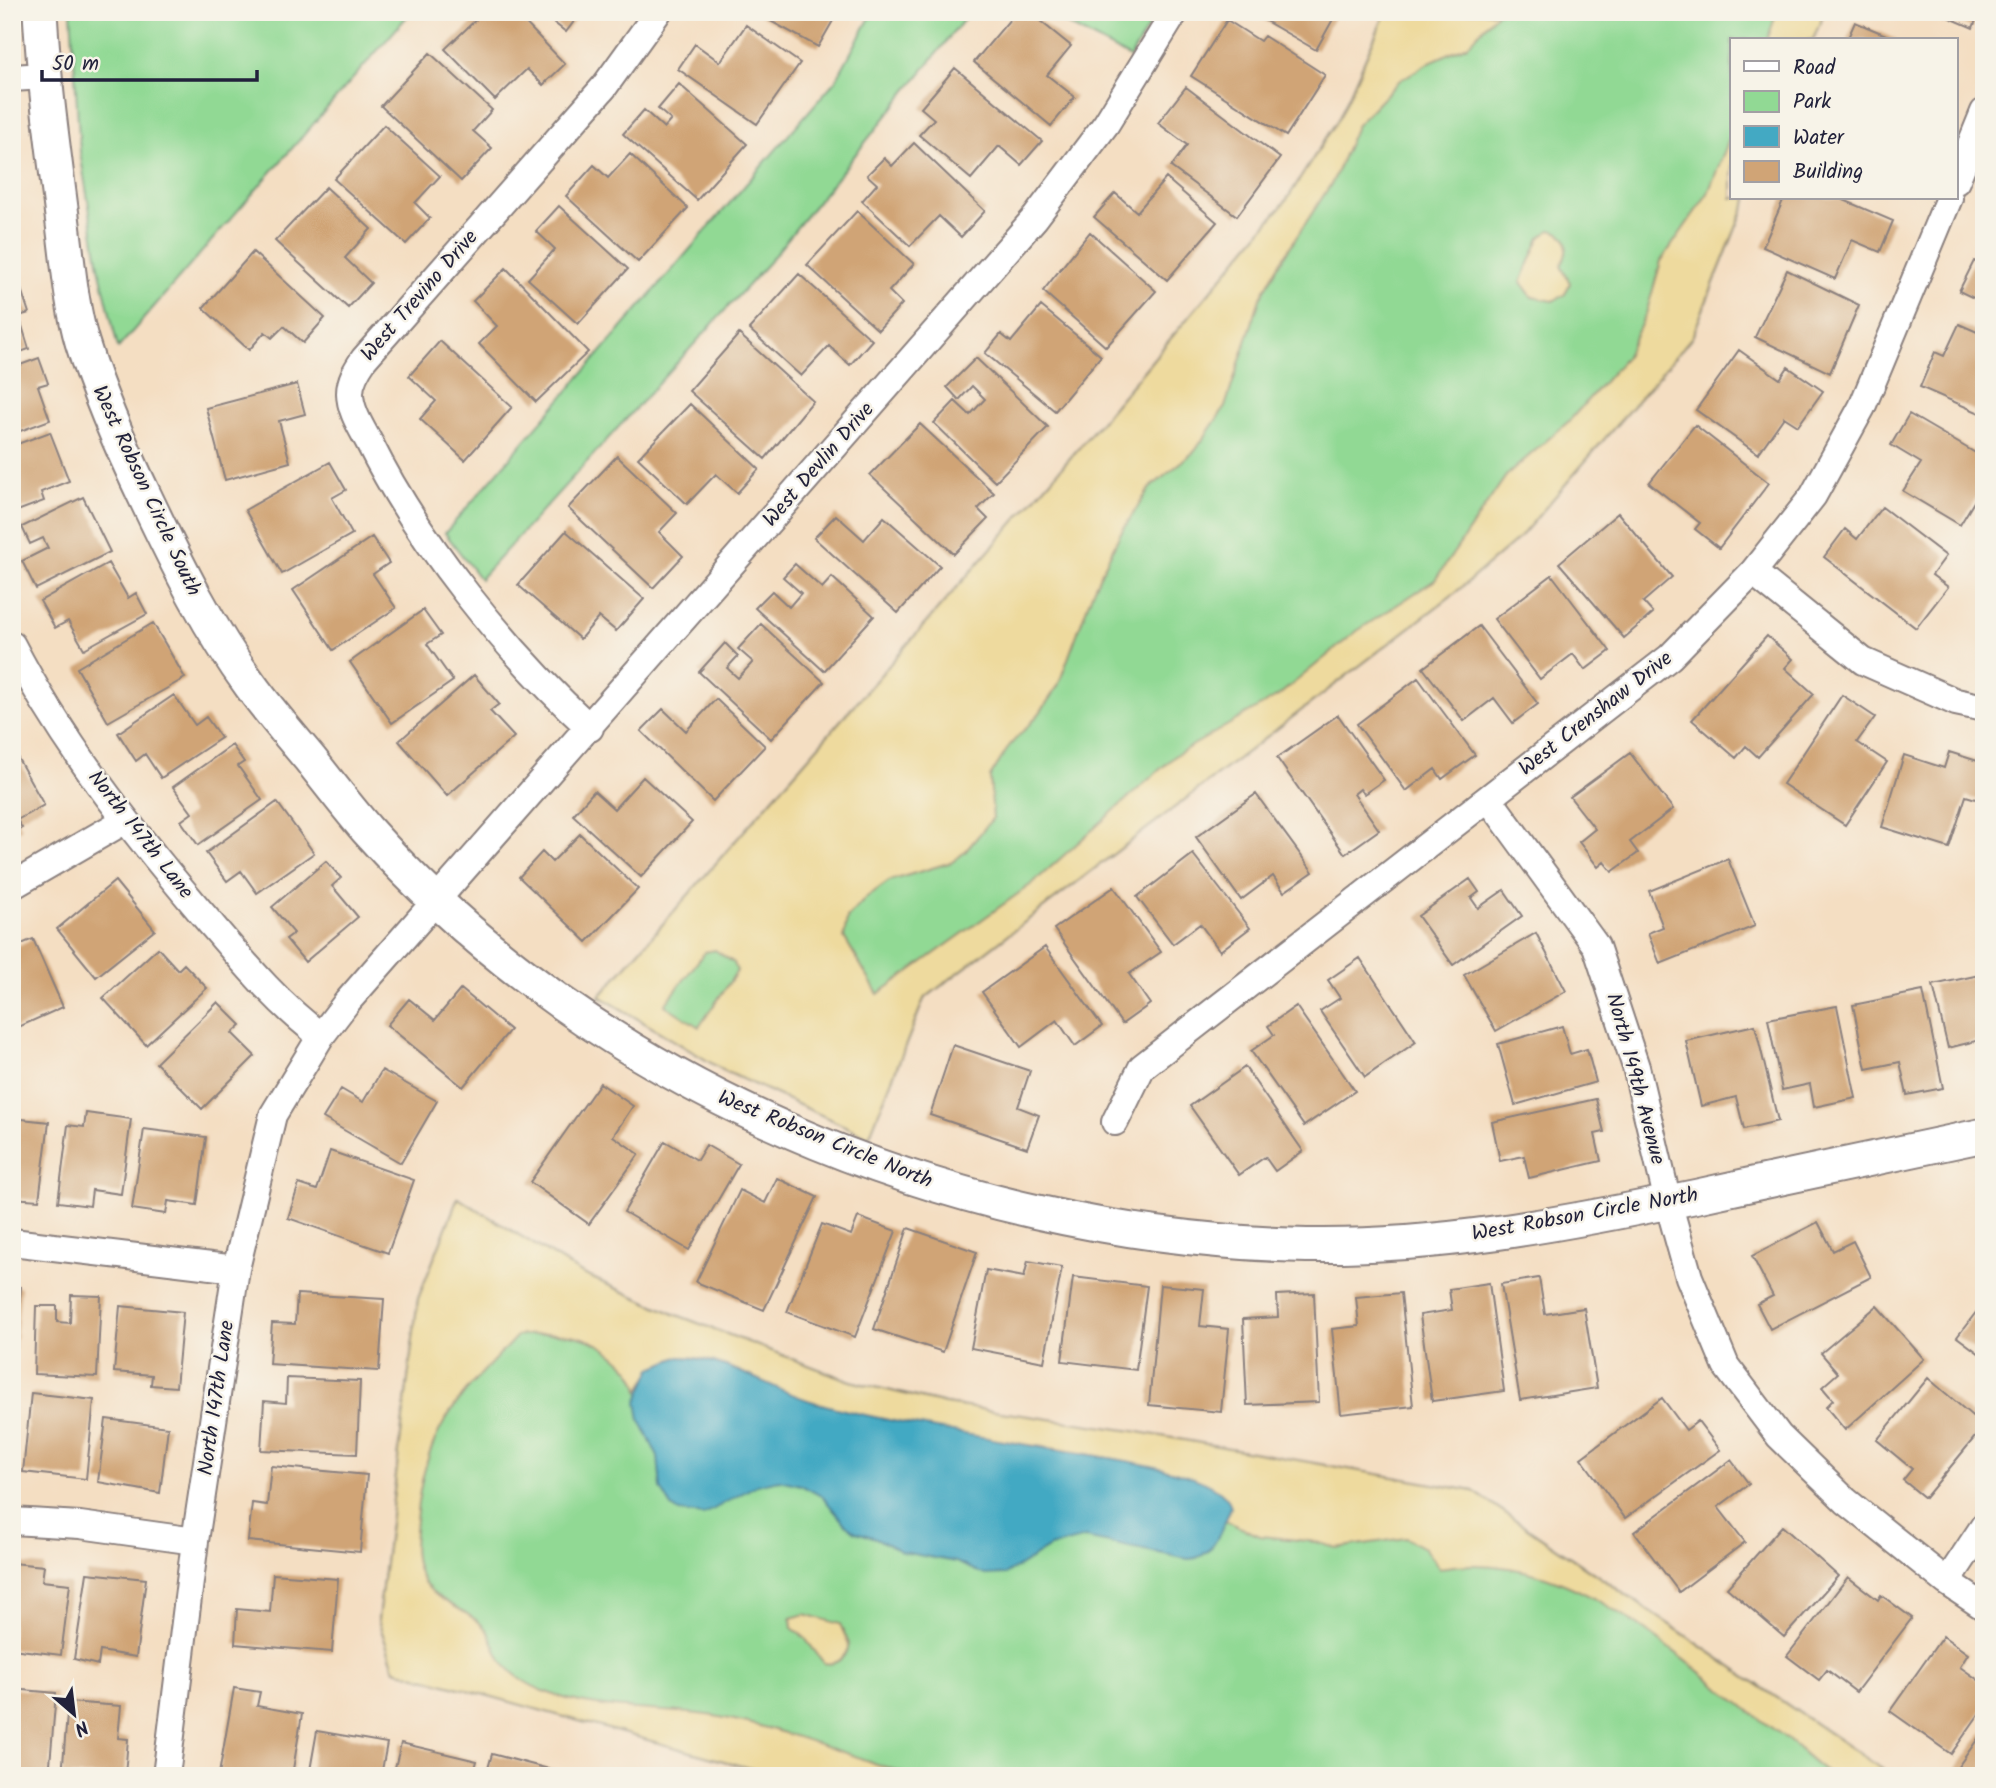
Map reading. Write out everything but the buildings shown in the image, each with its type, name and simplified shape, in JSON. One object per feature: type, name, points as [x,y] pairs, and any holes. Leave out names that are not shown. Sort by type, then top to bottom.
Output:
[{"type":"street","name":"West Robson Circle South","points":[[40,12],[28,77],[79,333],[106,413],[177,565],[211,627],[252,688],[370,833]]},
{"type":"street","name":"West Trevino Drive","points":[[590,727],[554,695],[442,563],[389,482],[353,411],[350,392],[352,380],[364,359],[604,87],[658,12]]},
{"type":"street","name":"West Devlin Drive","points":[[438,900],[1035,218],[1106,124],[1175,12]]},
{"type":"street","points":[[1958,176],[1984,112]]},
{"type":"street","name":"West Crenshaw Drive","points":[[1115,1122],[1142,1067],[1670,657],[1753,572],[1812,496],[1862,407],[1948,200]]},
{"type":"street","points":[[1753,572],[1863,661],[1956,702],[1984,708]]},
{"type":"street","name":"North 147th Lane","points":[[12,645],[45,705],[124,821],[242,961],[288,1008],[321,1036]]},
{"type":"street","name":"North 149th Avenue","points":[[1489,799],[1596,946],[1636,1067],[1689,1278],[1726,1366],[1789,1446],[1846,1501],[1947,1582],[1984,1607]]},
{"type":"street","points":[[12,886],[124,821]]},
{"type":"street","name":"West Robson Circle North","points":[[370,833],[438,900],[544,988],[609,1033],[696,1085],[763,1119],[879,1167],[1048,1216],[1191,1239],[1342,1245],[1495,1234],[1668,1202],[1984,1135]]},
{"type":"street","name":"North 147th Lane","points":[[166,1776],[195,1541],[236,1269],[273,1115],[321,1036],[347,1002],[438,900]]},
{"type":"street","points":[[12,1242],[236,1269]]},
{"type":"street","points":[[12,1521],[80,1525],[195,1541]]},
{"type":"street","points":[[1947,1582],[1984,1526]]},
{"type":"green space","points":[[71,12],[411,12],[118,348],[99,267],[80,152]]},
{"type":"green space","points":[[873,12],[970,12],[769,262],[480,579],[445,533],[836,80]]},
{"type":"green space","points":[[1044,12],[1157,12],[1130,58]]},
{"type":"green space","points":[[1386,12],[1824,12],[1814,38],[1730,38],[1730,200],[1747,200],[1692,337],[1521,536],[1456,592],[924,999],[869,1137],[723,1070],[600,996],[1078,449],[1286,201],[1340,116]]},
{"type":"green space","points":[[458,1198],[583,1274],[674,1314],[850,1381],[945,1404],[1473,1491],[1892,1776],[778,1776],[395,1670],[378,1620],[418,1299]]},
{"type":"sand","points":[[1386,12],[1498,12],[1468,45],[1430,62],[1399,81],[1356,126],[1333,181],[1279,264],[1260,299],[1225,407],[1195,451],[1150,488],[1120,534],[1094,588],[1058,686],[1039,714],[1010,745],[990,777],[993,818],[965,852],[952,862],[889,881],[867,897],[847,918],[844,937],[878,994],[1033,883],[1176,755],[1278,696],[1357,631],[1435,580],[1506,476],[1569,421],[1625,358],[1646,314],[1661,261],[1708,193],[1730,137],[1730,200],[1747,200],[1692,337],[1521,536],[1456,592],[924,999],[869,1137],[723,1070],[600,996],[1078,449],[1286,201],[1340,116]],"holes":[[[715,950],[734,963],[737,971],[699,1027],[665,1005],[705,952]]]},
{"type":"sand","points":[[1777,12],[1824,12],[1814,38],[1768,38]]},
{"type":"sand","points":[[1550,230],[1565,238],[1567,248],[1561,266],[1570,283],[1565,294],[1553,301],[1532,297],[1521,282],[1540,238]]},
{"type":"sand","points":[[458,1198],[583,1274],[674,1314],[850,1381],[945,1404],[1133,1431],[1473,1491],[1892,1776],[1846,1778],[1829,1774],[1666,1645],[1624,1616],[1581,1592],[1536,1574],[1489,1565],[1439,1568],[1424,1548],[1406,1538],[1336,1548],[1316,1542],[1260,1536],[1225,1521],[1231,1507],[1217,1491],[1186,1477],[1145,1465],[1047,1447],[935,1431],[851,1413],[801,1398],[711,1361],[675,1358],[650,1375],[639,1392],[630,1370],[608,1350],[584,1338],[559,1334],[517,1336],[461,1398],[436,1438],[420,1488],[415,1528],[414,1552],[417,1568],[424,1582],[437,1595],[483,1626],[504,1664],[515,1674],[526,1683],[546,1692],[587,1703],[693,1713],[739,1721],[814,1742],[912,1776],[778,1776],[395,1670],[378,1620],[418,1299]]},
{"type":"sand","points":[[805,1614],[840,1624],[849,1644],[841,1659],[829,1664],[824,1663],[804,1637],[792,1628],[791,1618]]},
{"type":"water","points":[[678,1357],[713,1362],[814,1402],[870,1416],[1176,1472],[1203,1482],[1222,1493],[1231,1507],[1216,1541],[1197,1558],[1188,1559],[1085,1538],[1050,1547],[1006,1574],[985,1575],[956,1562],[902,1552],[876,1538],[856,1532],[844,1523],[823,1497],[801,1485],[779,1480],[757,1485],[703,1515],[679,1512],[672,1507],[661,1489],[658,1457],[640,1420],[637,1402],[652,1368]]}]
